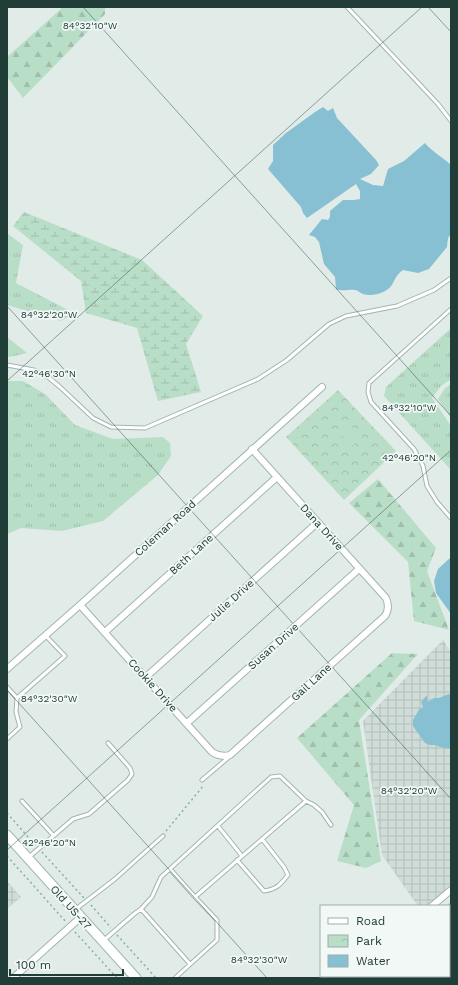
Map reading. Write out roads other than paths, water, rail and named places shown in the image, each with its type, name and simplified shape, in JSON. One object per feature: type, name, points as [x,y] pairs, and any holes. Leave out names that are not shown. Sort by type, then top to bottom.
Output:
[{"type":"main road","name":"Old US-27","points":[[8,839],[28,858],[136,978]]},
{"type":"street","name":"Coleman Road","points":[[7,669],[322,387]]},
{"type":"street","name":"Dana Drive","points":[[252,449],[386,598],[388,607]]},
{"type":"street","name":"Beth Lane","points":[[105,632],[276,477]]},
{"type":"street","name":"Julie Drive","points":[[146,677],[317,523]]},
{"type":"street","name":"Susan Drive","points":[[187,723],[359,569]]},
{"type":"street","name":"Cookie Drive","points":[[80,605],[212,752],[218,755],[230,755]]},
{"type":"street","name":"Gail Lane","points":[[230,755],[385,616],[388,611],[388,607]]},
{"type":"street","points":[[433,905],[451,890]]},
{"type":"street","points":[[13,978],[81,917]]},
{"type":"lane","points":[[347,7],[438,104],[451,121]]},
{"type":"lane","points":[[7,365],[34,370],[48,377],[93,418],[111,427],[145,428],[258,380],[286,360],[329,324],[335,321],[346,316],[398,306],[434,290],[451,278]]},
{"type":"lane","points":[[451,309],[370,383],[368,392],[371,402],[414,449],[423,466],[427,486],[437,502],[451,518]]},
{"type":"lane","points":[[7,739],[20,727],[16,712],[17,698],[65,656],[45,635]]},
{"type":"lane","points":[[7,687],[17,698]]},
{"type":"lane","points":[[28,858],[73,819],[89,814],[128,780],[132,774],[130,768],[108,743]]},
{"type":"lane","points":[[202,780],[230,755]]},
{"type":"lane","points":[[102,941],[141,909],[152,897],[161,877],[271,777],[280,776],[306,801],[314,805],[322,812],[331,824]]},
{"type":"lane","points":[[22,801],[54,836]]},
{"type":"lane","points":[[195,897],[306,801]]},
{"type":"lane","points":[[218,826],[242,856]]},
{"type":"lane","points":[[74,910],[115,879],[163,836]]},
{"type":"lane","points":[[238,860],[264,891],[274,890],[280,885],[288,875],[284,867],[262,839]]},
{"type":"lane","points":[[170,869],[217,920],[217,940],[175,978]]},
{"type":"lane","points":[[141,909],[190,964]]},
{"type":"water","points":[[323,107],[328,111],[333,108],[337,118],[376,160],[379,165],[371,174],[360,179],[373,185],[383,186],[388,169],[404,161],[425,143],[451,165],[451,234],[448,238],[447,247],[429,269],[418,273],[403,270],[389,288],[379,294],[367,295],[356,290],[336,289],[335,277],[324,264],[319,242],[315,237],[309,235],[322,219],[328,220],[330,217],[330,211],[343,200],[360,199],[360,191],[356,184],[307,218],[301,207],[268,169],[273,161],[273,145],[286,133]]},
{"type":"water","points":[[451,557],[451,614],[436,593],[434,581],[438,569]]},
{"type":"water","points":[[451,694],[451,749],[425,743],[413,726],[413,720],[420,708],[422,709],[423,707],[421,702],[427,695],[428,702],[434,698],[439,698]]}]
